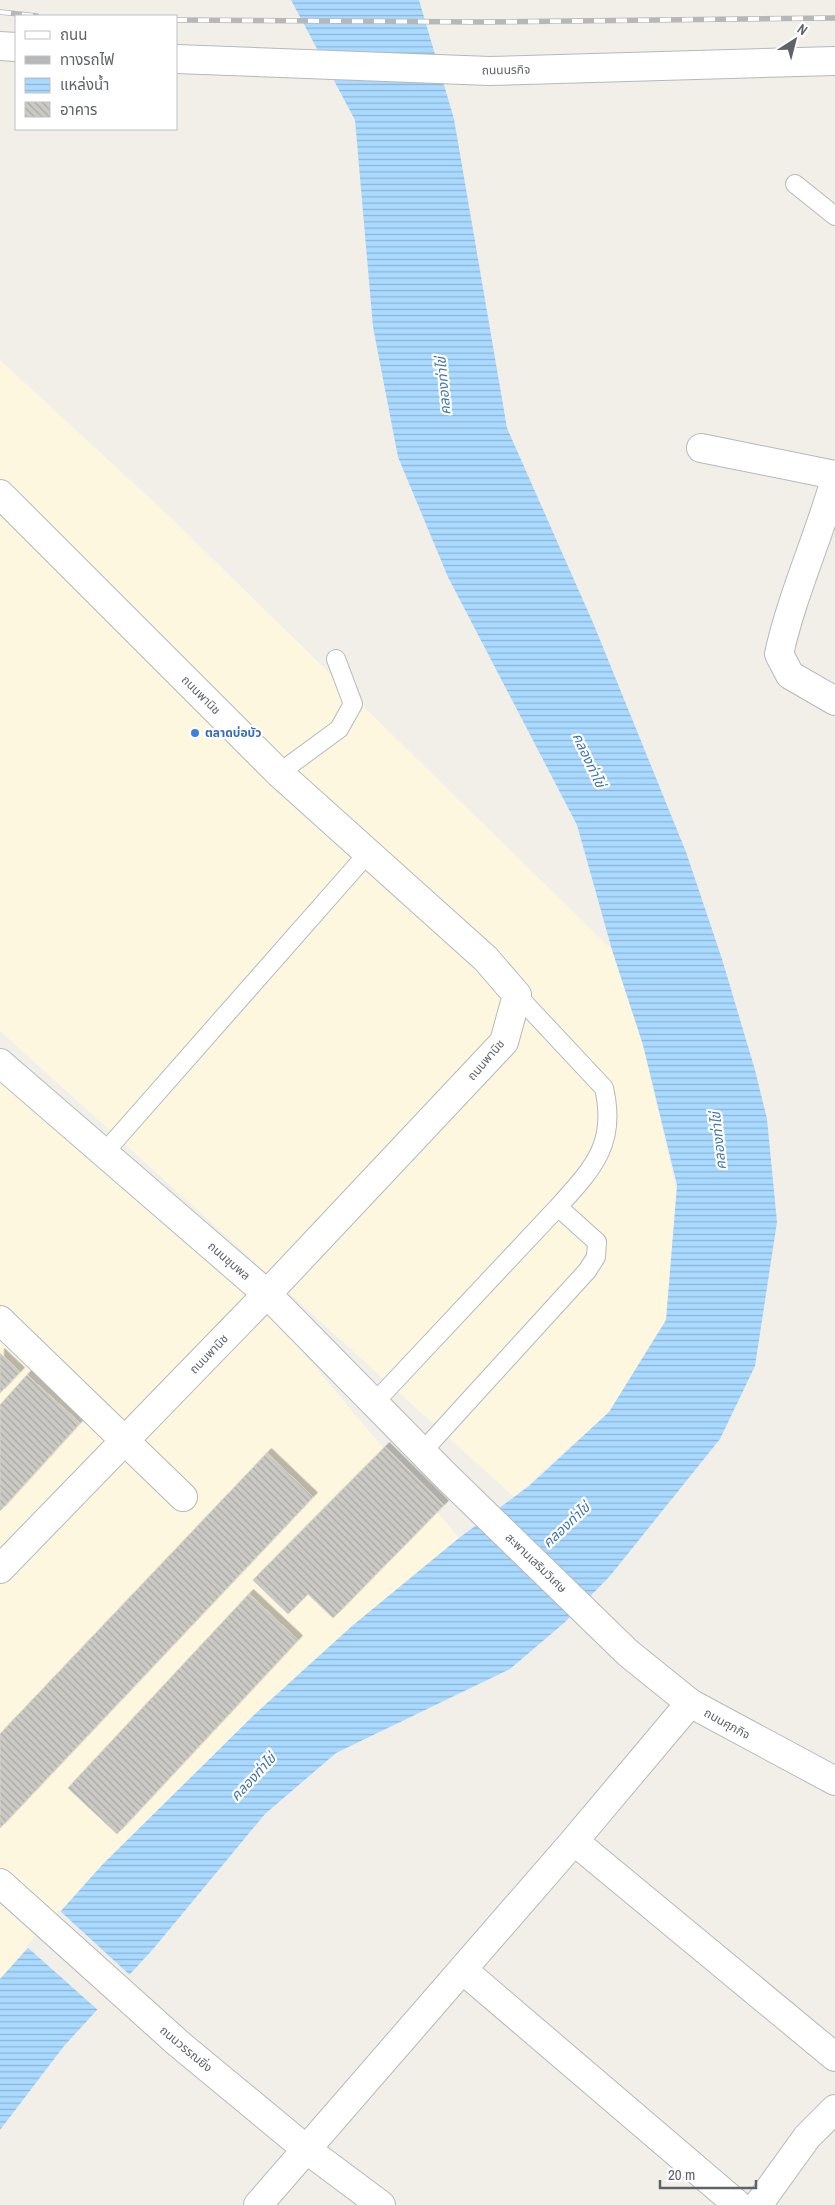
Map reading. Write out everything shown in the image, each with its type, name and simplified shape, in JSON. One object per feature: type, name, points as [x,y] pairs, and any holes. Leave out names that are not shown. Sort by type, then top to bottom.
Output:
[{"type":"street","points":[[0,46],[15,47]]},
{"type":"street","name":"ถนนนรกิจ","points":[[178,59],[490,70],[835,62]]},
{"type":"street","points":[[701,448],[835,475]]},
{"type":"street","points":[[835,480],[821,529],[785,627],[779,654],[790,675],[835,701]]},
{"type":"street","name":"ถนนพานิช","points":[[0,494],[280,773],[486,959],[517,995],[504,1042],[267,1294],[0,1569]]},
{"type":"street","name":"ถนนชุมพล","points":[[0,1063],[267,1294],[444,1474]]},
{"type":"street","points":[[0,1320],[126,1440],[183,1498]]},
{"type":"street","name":"สะพานเสริมวิเศษ","points":[[444,1474],[628,1653]]},
{"type":"street","name":"ถนนศุภกิจ","points":[[628,1653],[690,1704],[835,1781]]},
{"type":"street","points":[[258,2205],[463,1970],[690,1704]]},
{"type":"street","points":[[574,1841],[835,2057]]},
{"type":"street","name":"ถนนวรรณยิ่ง","points":[[0,1883],[179,2044],[306,2149],[382,2205]]},
{"type":"street","points":[[463,1970],[738,2205]]},
{"type":"street","points":[[758,2205],[807,2137],[835,2110]]},
{"type":"lane","points":[[795,184],[835,216]]},
{"type":"lane","points":[[280,773],[339,729],[354,704],[336,659]]},
{"type":"lane","points":[[104,1153],[368,853]]},
{"type":"lane","points":[[375,1402],[558,1207],[585,1177],[603,1149],[608,1132],[608,1102],[604,1088],[517,995]]},
{"type":"lane","points":[[422,1452],[587,1271],[596,1257],[597,1242],[558,1207]]},
{"type":"shaded area","name":"ตลาดบ่อบัว","points":[[0,360],[169,516],[612,950],[643,1045],[677,1193],[666,1320],[609,1412],[514,1497],[0,1031]]},
{"type":"shaded area","points":[[0,1072],[284,1330],[459,1538],[352,1626],[255,1714],[103,1864],[0,1979]]},
{"type":"water","name":"คลองท่าไข่","points":[[291,0],[419,0],[454,119],[507,428],[594,625],[686,852],[722,959],[755,1070],[767,1119],[777,1222],[755,1366],[720,1439],[610,1576],[564,1623],[510,1669],[336,1753],[265,1814],[154,1948],[64,2046],[0,2130],[0,1979],[103,1864],[255,1714],[352,1626],[459,1538],[529,1486],[609,1412],[666,1320],[677,1185],[643,1045],[612,950],[577,825],[448,577],[398,457],[373,327],[355,120]]},
{"type":"pier","points":[[59,1910],[131,1976],[99,2011],[26,1946]]},
{"type":"building","points":[[0,1353],[20,1372],[0,1393]]},
{"type":"building","points":[[27,1375],[80,1423],[0,1511],[0,1405]]},
{"type":"building","points":[[385,1447],[444,1505],[333,1618],[308,1594],[288,1614],[253,1580]]},
{"type":"building","points":[[267,1453],[313,1497],[0,1828],[0,1734]]},
{"type":"building","points":[[249,1594],[298,1640],[117,1834],[68,1788]]},
{"type":"railway","points":[[0,12],[28,15]]},
{"type":"railway","points":[[178,20],[485,22],[835,18]]},
{"type":"place","name":"ตลาดบ่อบัว","points":[[195,733]]}]
